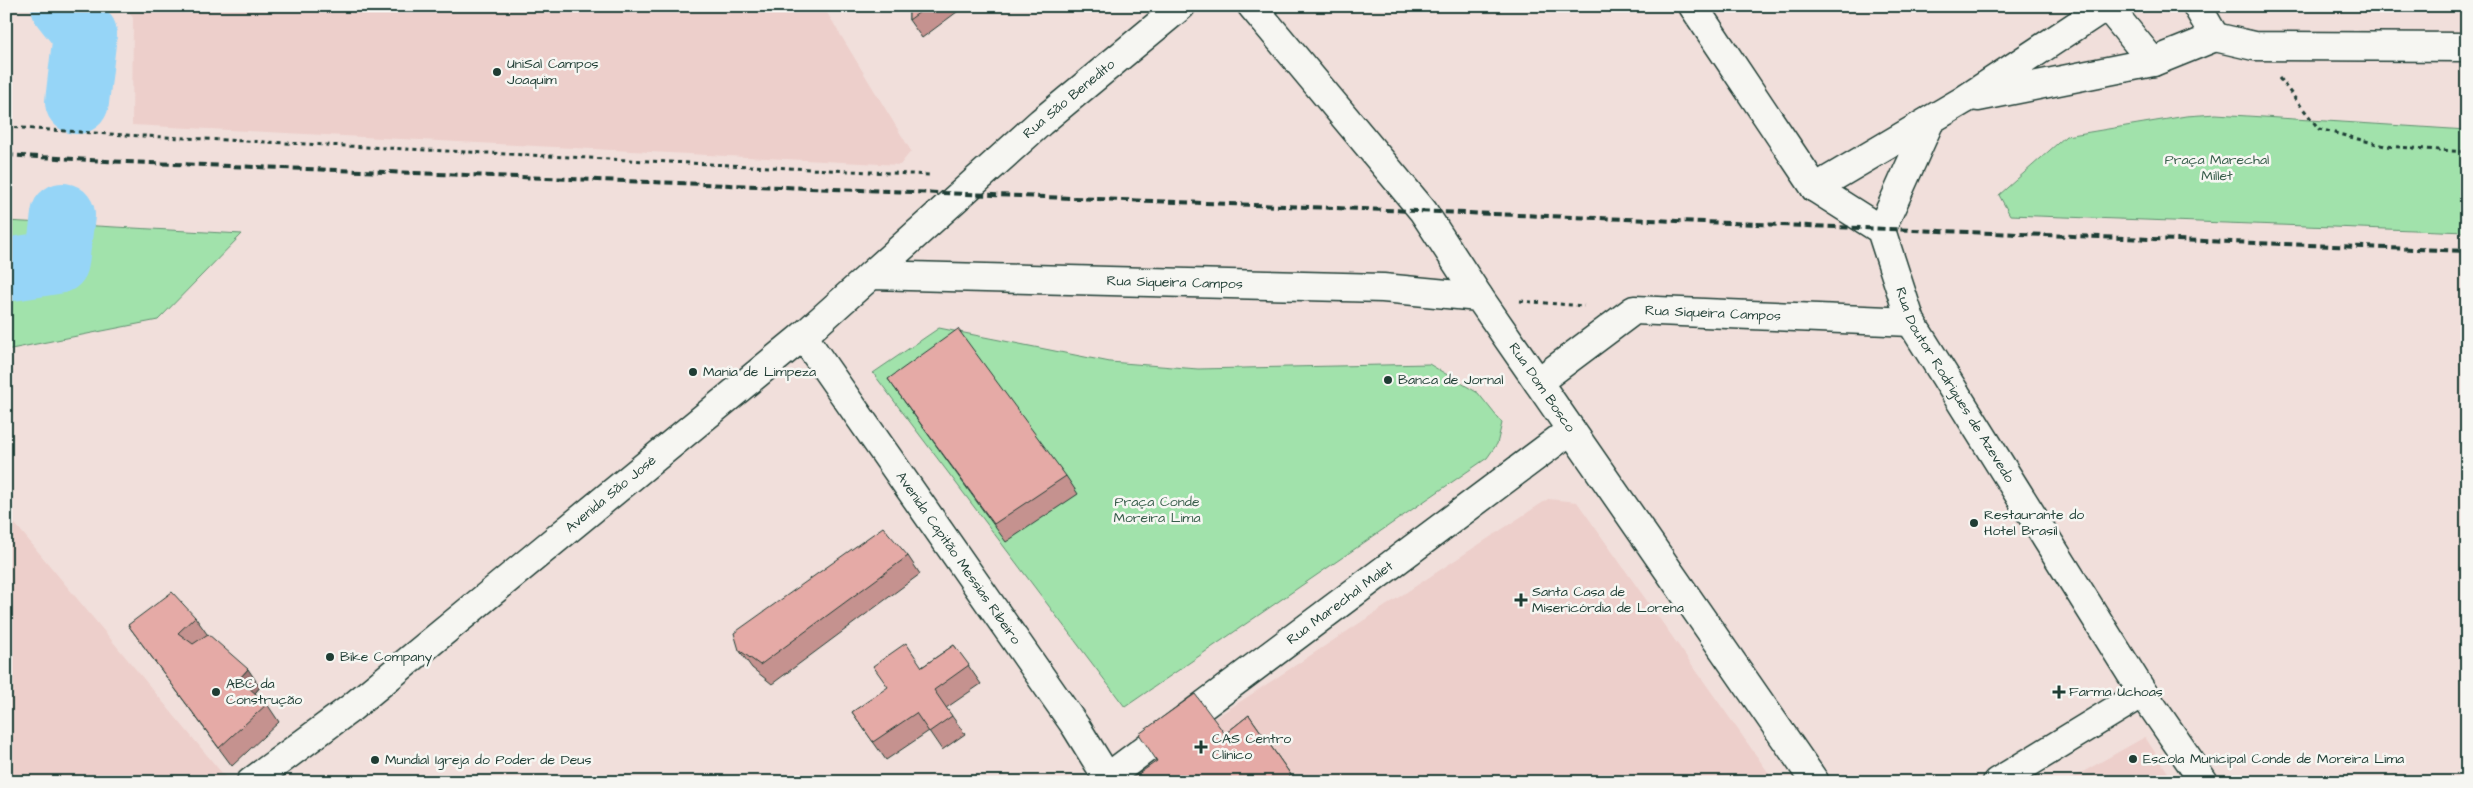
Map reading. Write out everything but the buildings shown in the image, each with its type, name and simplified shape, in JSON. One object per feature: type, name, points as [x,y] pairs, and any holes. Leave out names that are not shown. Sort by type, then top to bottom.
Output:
[{"type":"street","name":"Rua São Benedito","points":[[960,194],[1041,122],[1181,6]]},
{"type":"street","name":"Rua Dom Bosco","points":[[1252,6],[1423,211],[1479,297],[1815,782]]},
{"type":"street","points":[[1693,6],[1815,188],[1881,230],[1930,121]]},
{"type":"street","points":[[1815,188],[1964,100],[2107,6],[2153,62]]},
{"type":"street","points":[[2197,6],[2215,37]]},
{"type":"street","points":[[1964,100],[2153,62],[2215,37],[2254,46],[2467,47]]},
{"type":"street","name":"Avenida São José","points":[[251,782],[351,708],[803,336],[960,194]]},
{"type":"street","name":"Rua Doutor Rodrigues de Azevedo","points":[[1881,230],[1911,322],[2143,693],[2204,782]]},
{"type":"street","name":"Rua Siqueira Campos","points":[[871,275],[1383,288],[1479,297]]},
{"type":"street","name":"Rua Siqueira Campos","points":[[1538,382],[1634,310],[1911,322]]},
{"type":"street","name":"Avenida Capitão Messias Ribeiro","points":[[803,336],[1071,719],[1109,779]]},
{"type":"street","name":"Rua Marechal Malet","points":[[1109,779],[1571,430]]},
{"type":"street","points":[[1997,782],[2143,693]]},
{"type":"path","points":[[2254,46],[2319,129],[2386,146],[2467,152]]},
{"type":"path","points":[[6,127],[124,135],[929,177],[936,171]]},
{"type":"path","points":[[1479,297],[1634,310]]},
{"type":"shaded area","name":"UniSal Campos Joaquim","points":[[125,6],[823,6],[911,151],[900,165],[132,125],[133,18]]},
{"type":"shaded area","name":"Santa Casa de Misericórdia de Lorena","points":[[1548,499],[1577,502],[1775,782],[1122,782],[1121,780]]},
{"type":"shaded area","points":[[6,513],[226,778],[221,782],[6,782]]},
{"type":"shaded area","name":"Escola Municipal Conde de Moreira Lima","points":[[2145,737],[2174,782],[2065,782]]},
{"type":"green space","name":"Praça Marechal Millet","points":[[2216,114],[2467,130],[2467,232],[2010,215],[1999,195],[2066,136],[2186,116]]},
{"type":"green space","points":[[6,221],[242,234],[158,320],[6,350]]},
{"type":"green space","name":"Praça Conde Moreira Lima","points":[[939,328],[1110,362],[1198,369],[1429,364],[1478,393],[1502,423],[1497,444],[1487,458],[1125,707],[873,373]]},
{"type":"waterway","points":[[63,6],[85,34],[77,102]]},
{"type":"waterway","points":[[6,270],[57,262],[63,215]]},
{"type":"railway","points":[[6,155],[124,162],[2467,251]]},
{"type":"place","name":"UniSal Campos Joaquim","points":[[497,72]]},
{"type":"place","name":"Mania de Limpeza","points":[[693,372]]},
{"type":"place","name":"Banca de Jornal","points":[[1388,380]]},
{"type":"place","name":"Restaurante do Hotel Brasil","points":[[1974,523]]},
{"type":"place","name":"Santa Casa de Misericórdia de Lorena","points":[[1521,600]]},
{"type":"place","name":"Bike Company","points":[[330,657]]},
{"type":"place","name":"ABC da Construção","points":[[216,692]]},
{"type":"place","name":"Farma Uchoas","points":[[2059,692]]},
{"type":"place","name":"CAS Centro Clínico","points":[[1201,747]]},
{"type":"place","name":"Escola Municipal Conde de Moreira Lima","points":[[2133,759]]},
{"type":"place","name":"Mundial Igreja do Poder de Deus","points":[[375,760]]}]
